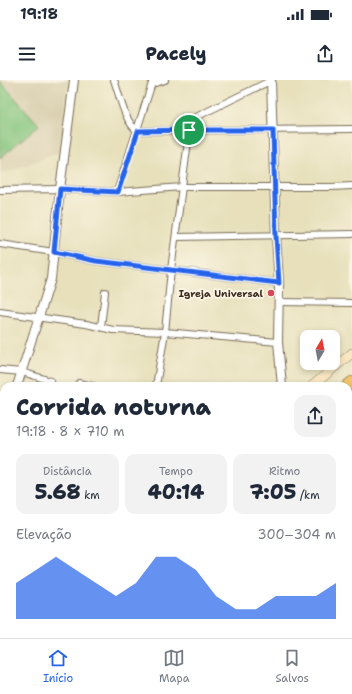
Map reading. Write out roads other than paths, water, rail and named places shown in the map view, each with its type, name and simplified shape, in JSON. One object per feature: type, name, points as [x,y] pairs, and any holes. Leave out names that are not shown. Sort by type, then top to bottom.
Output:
[{"type":"main road","points":[[317,382],[352,353]]},
{"type":"street","points":[[19,382],[38,317],[47,293],[52,268],[60,189],[74,80]]},
{"type":"street","points":[[114,80],[128,120],[138,131],[352,129]]},
{"type":"street","points":[[118,192],[152,82],[165,80]]},
{"type":"street","points":[[157,382],[165,332],[171,270],[190,126],[196,117],[272,80],[274,187],[279,283],[278,342],[282,382]]},
{"type":"street","points":[[0,190],[60,189],[118,192],[182,187],[352,186]]},
{"type":"street","points":[[176,237],[352,234]]},
{"type":"street","points":[[0,244],[54,252],[96,261],[279,283]]},
{"type":"street","points":[[101,327],[105,292]]},
{"type":"street","points":[[279,302],[352,303]]},
{"type":"street","points":[[0,312],[101,327],[118,331],[165,332],[278,342]]},
{"type":"street","points":[[0,370],[22,372],[51,380]]},
{"type":"place","name":"Igreja Universal","points":[[271,293]]}]
